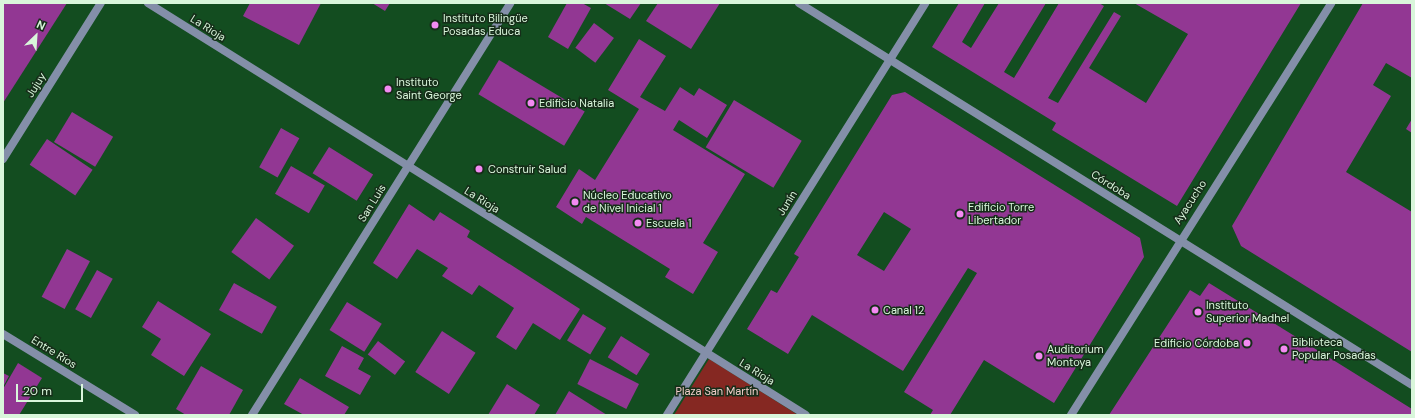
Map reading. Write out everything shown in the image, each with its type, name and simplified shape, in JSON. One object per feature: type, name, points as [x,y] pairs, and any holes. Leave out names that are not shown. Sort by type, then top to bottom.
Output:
[{"type":"street","name":"Jujuy","points":[[3,159],[101,3]]},
{"type":"street","name":"La Rioja","points":[[148,3],[806,415]]},
{"type":"street","name":"San Luis","points":[[252,415],[510,3]]},
{"type":"street","name":"Córdoba","points":[[799,3],[1412,385]]},
{"type":"street","name":"Junín","points":[[667,415],[925,3]]},
{"type":"street","name":"Ayacucho","points":[[1071,415],[1179,240],[1331,3]]},
{"type":"street","name":"Entre Ríos","points":[[3,334],[135,415]]},
{"type":"green space","name":"Plaza San Martín","points":[[709,359],[798,415],[674,415]]},
{"type":"building","points":[[3,3],[67,3],[3,103]]},
{"type":"building","points":[[250,3],[321,3],[299,45],[243,16]]},
{"type":"building","points":[[372,3],[390,3],[385,11]]},
{"type":"building","points":[[567,3],[582,3],[591,8],[568,49],[548,37]]},
{"type":"building","points":[[604,3],[641,3],[630,19]]},
{"type":"building","points":[[658,3],[720,3],[691,49],[646,21]]},
{"type":"building","points":[[959,3],[985,3],[962,42],[971,48],[999,3],[1046,3],[1004,72],[1014,78],[1059,3],[1099,3],[1104,6],[1048,98],[1058,103],[1114,12],[1121,16],[1089,68],[1146,103],[1188,34],[1134,3],[1301,3],[1177,206],[1052,130],[1056,123],[932,47]]},
{"type":"building","points":[[1363,3],[1412,3],[1412,78],[1386,63],[1373,85],[1391,96],[1346,172],[1412,212],[1412,352],[1241,246],[1232,226]]},
{"type":"building","points":[[594,23],[614,38],[595,63],[575,48]]},
{"type":"building","points":[[639,39],[666,56],[640,97],[665,111],[680,87],[694,96],[699,88],[727,105],[707,138],[679,120],[673,130],[745,174],[703,243],[718,252],[693,294],[665,277],[670,269],[586,217],[582,224],[556,207],[579,169],[595,180],[639,109],[608,90]]},
{"type":"building","name":"Edificio Natalia","points":[[499,60],[585,112],[564,146],[478,94]]},
{"type":"building","points":[[905,92],[1140,238],[1144,257],[1054,403],[984,360],[950,415],[930,415],[933,410],[904,392],[977,273],[968,268],[903,371],[812,315],[788,354],[747,329],[771,290],[777,293],[799,257],[794,254],[892,95]],"holes":[[[884,212],[911,229],[884,271],[857,255]]]},
{"type":"building","points":[[734,100],[802,141],[773,188],[706,147]]},
{"type":"building","points":[[72,112],[113,137],[95,167],[54,142]]},
{"type":"building","points":[[1412,119],[1412,133],[1406,129]]},
{"type":"building","points":[[281,128],[299,138],[278,178],[259,167]]},
{"type":"building","points":[[47,139],[93,170],[75,195],[30,165]]},
{"type":"building","points":[[329,147],[373,175],[357,201],[313,173]]},
{"type":"building","points":[[291,166],[325,186],[309,213],[275,194]]},
{"type":"building","points":[[409,204],[434,221],[440,212],[470,231],[467,237],[580,309],[560,340],[533,323],[516,350],[496,337],[514,308],[479,285],[472,295],[442,276],[448,268],[417,249],[397,279],[373,263]]},
{"type":"building","points":[[256,218],[294,246],[269,280],[231,252]]},
{"type":"building","points":[[67,249],[90,261],[65,309],[42,297]]},
{"type":"building","points":[[97,270],[113,279],[91,318],[75,309]]},
{"type":"building","points":[[234,283],[277,307],[262,334],[219,310]]},
{"type":"building","points":[[1209,283],[1412,409],[1412,415],[1109,415],[1190,290],[1200,296]]},
{"type":"building","points":[[158,301],[211,334],[184,376],[151,355],[161,339],[142,327]]},
{"type":"building","points":[[347,302],[382,324],[364,352],[330,330]]},
{"type":"building","points":[[583,314],[606,328],[590,354],[567,341]]},
{"type":"building","points":[[442,331],[476,353],[449,394],[415,372]]},
{"type":"building","points":[[621,336],[650,354],[637,375],[608,357]]},
{"type":"building","points":[[378,341],[405,361],[395,375],[368,355]]},
{"type":"building","points":[[342,346],[364,358],[358,369],[371,376],[360,395],[325,376]]},
{"type":"building","points":[[590,359],[639,384],[626,409],[577,384]]},
{"type":"building","points":[[18,363],[42,378],[19,415],[3,415],[3,389]]},
{"type":"building","points":[[201,366],[243,390],[229,415],[186,415],[176,409]]},
{"type":"building","points":[[3,373],[9,376],[3,387]]},
{"type":"building","points":[[300,378],[349,407],[344,415],[304,415],[284,404]]},
{"type":"building","points":[[507,384],[540,405],[534,415],[488,415]]},
{"type":"building","points":[[569,391],[607,415],[555,415]]},
{"type":"place","name":"Instituto Bilingüe Posadas Educa","points":[[435,25]]},
{"type":"place","name":"Instituto Saint George","points":[[388,89]]},
{"type":"place","name":"Edificio Natalia","points":[[531,103]]},
{"type":"place","name":"Construir Salud","points":[[479,169]]},
{"type":"place","name":"Núcleo Educativo de Nivel Inicial 1","points":[[575,202]]},
{"type":"place","name":"Edificio Torre Libertador","points":[[960,214]]},
{"type":"place","name":"Escuela 1","points":[[638,223]]},
{"type":"place","name":"Canal 12","points":[[875,310]]},
{"type":"place","name":"Instituto Superior Madhel","points":[[1198,312]]},
{"type":"place","name":"Edificio Córdoba","points":[[1247,343]]},
{"type":"place","name":"Biblioteca Popular Posadas","points":[[1284,349]]},
{"type":"place","name":"Auditorium Montoya","points":[[1039,356]]}]
